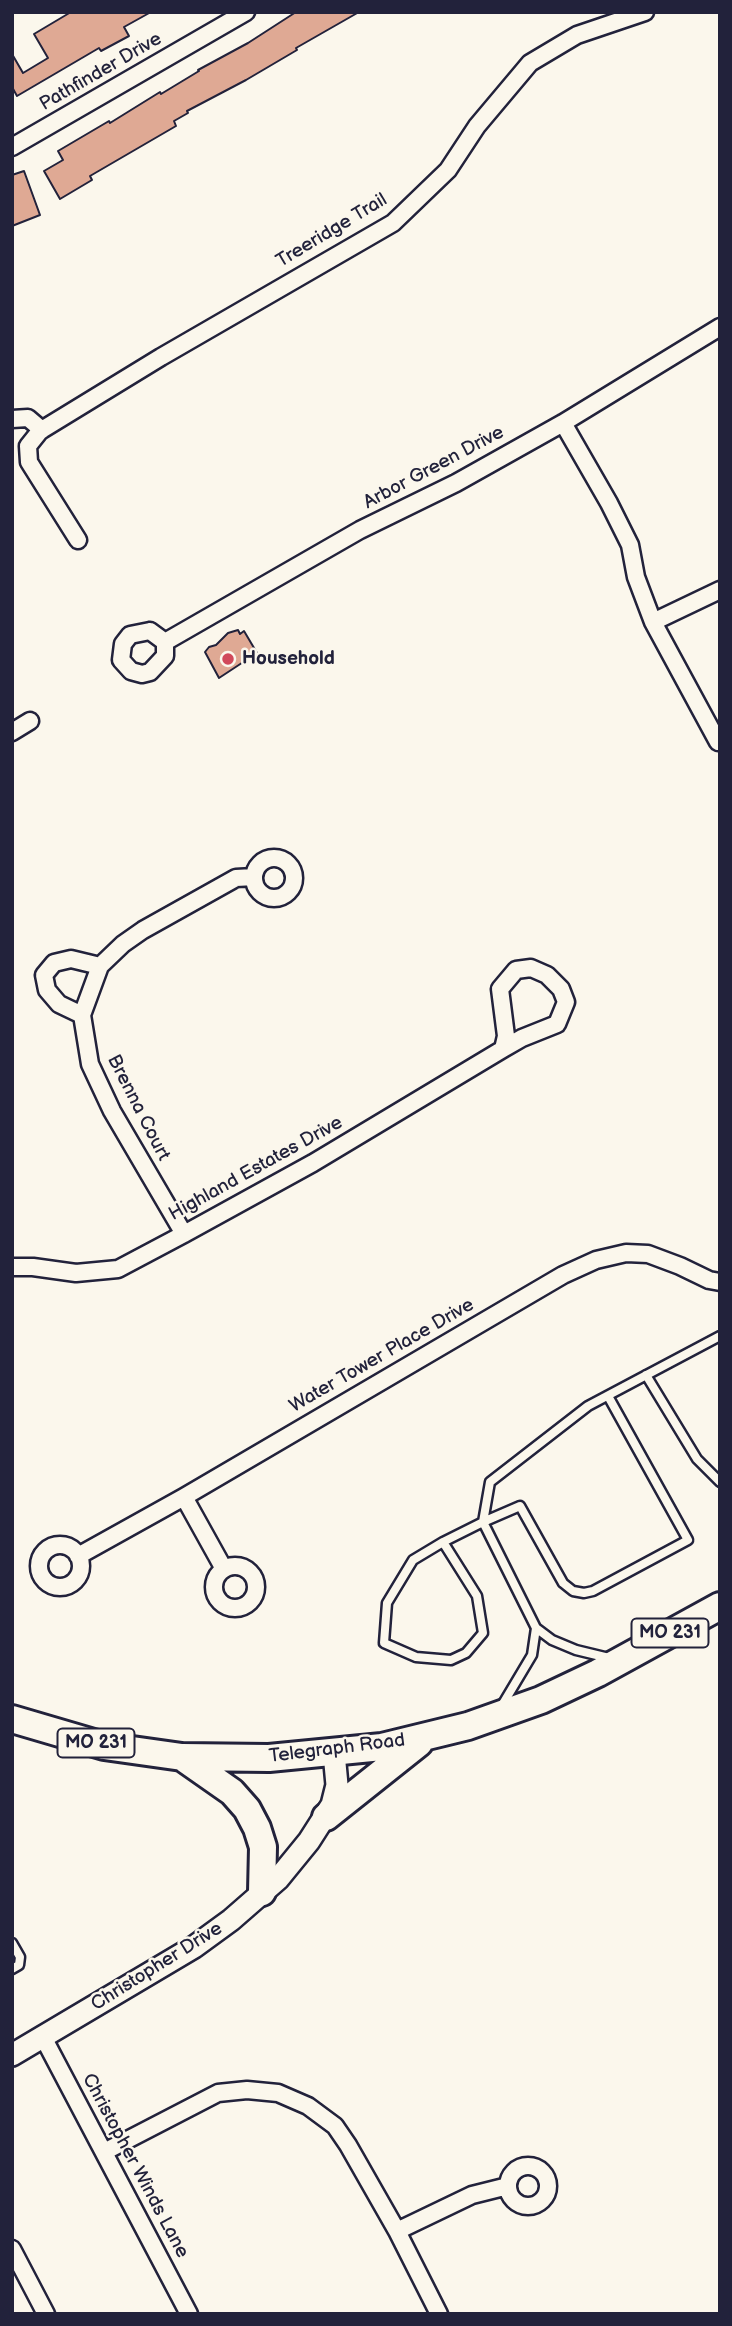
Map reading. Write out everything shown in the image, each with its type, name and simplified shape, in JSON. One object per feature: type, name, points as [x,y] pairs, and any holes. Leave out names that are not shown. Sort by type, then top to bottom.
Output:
[{"type":"main road","name":"Telegraph Road","points":[[12,1719],[104,1746],[182,1757],[270,1758],[382,1747],[495,1717],[541,1700],[621,1661],[720,1606]]},
{"type":"main road","points":[[326,1817],[426,1737]]},
{"type":"main road","points":[[182,1757],[232,1792],[247,1809],[263,1847],[262,1892]]},
{"type":"street","name":"Pathfinder Drive","points":[[12,146],[246,12]]},
{"type":"street","name":"Treeridge Trail","points":[[42,430],[161,357],[393,223],[448,170],[477,126],[530,63],[577,36],[645,12]]},
{"type":"street","name":"Arbor Green Drive","points":[[165,642],[360,530],[456,483],[563,423],[720,327]]},
{"type":"street","points":[[12,419],[28,418],[42,430],[28,446],[20,461],[78,540]]},
{"type":"street","points":[[563,423],[630,545],[636,577],[653,622],[718,742]]},
{"type":"street","points":[[653,622],[720,590]]},
{"type":"street","points":[[12,732],[30,721]]},
{"type":"street","name":"Brenna Court","points":[[184,1234],[112,1111],[90,1063],[82,1015],[100,966],[123,944],[236,878],[254,877]]},
{"type":"street","points":[[82,1015],[58,1004],[47,990],[44,975],[54,963],[71,959],[100,966]]},
{"type":"street","name":"Highland Estates Drive","points":[[12,1268],[33,1267],[76,1273],[118,1269],[184,1234],[313,1163],[522,1038],[557,1024],[566,1002],[561,989],[547,975],[531,968],[516,970],[500,989],[506,1036],[503,1049]]},
{"type":"street","name":"Water Tower Place Drive","points":[[78,1556],[563,1275],[596,1260],[626,1253],[648,1254],[709,1280],[720,1282]]},
{"type":"street","points":[[184,1497],[224,1569]]},
{"type":"street","name":"Christopher Drive","points":[[12,2055],[194,1947],[231,1920],[262,1892],[293,1861],[326,1817],[337,1785],[334,1753]]},
{"type":"street","name":"Christopher Winds Lane","points":[[43,2037],[189,2314]]},
{"type":"street","points":[[104,2152],[218,2093],[247,2090],[278,2093],[308,2106],[335,2126],[348,2145],[397,2231],[439,2314]]},
{"type":"street","points":[[397,2231],[472,2196],[508,2186]]},
{"type":"street","points":[[12,2249],[43,2313]]},
{"type":"lane","points":[[621,1661],[576,1650],[552,1640],[536,1628],[483,1522],[490,1482],[588,1406],[720,1336]]},
{"type":"lane","points":[[646,1375],[697,1459],[720,1482]]},
{"type":"lane","points":[[443,1542],[477,1596],[483,1633],[466,1653],[450,1660],[416,1657],[384,1643],[387,1603],[413,1560],[443,1542],[520,1506],[562,1583],[573,1591],[593,1591],[688,1540],[608,1395]]},
{"type":"lane","points":[[495,1717],[532,1655],[536,1628]]},
{"type":"lane","points":[[12,1943],[20,1957],[19,1965],[12,1969]]},
{"type":"building","points":[[71,12],[151,12],[124,27],[129,36],[101,51],[99,48],[17,96],[12,87],[12,54],[23,73],[48,58],[34,34]]},
{"type":"building","points":[[296,12],[359,12],[246,80],[187,111],[188,113],[174,121],[176,126],[90,176],[92,180],[60,199],[44,171],[63,160],[58,151],[160,92],[161,94]]},
{"type":"building","points":[[24,171],[40,215],[12,226],[12,175]]},
{"type":"building","name":"Household","points":[[238,630],[240,634],[244,631],[257,653],[219,678],[205,652],[228,633]]},
{"type":"place","name":"Household","points":[[228,659]]}]
